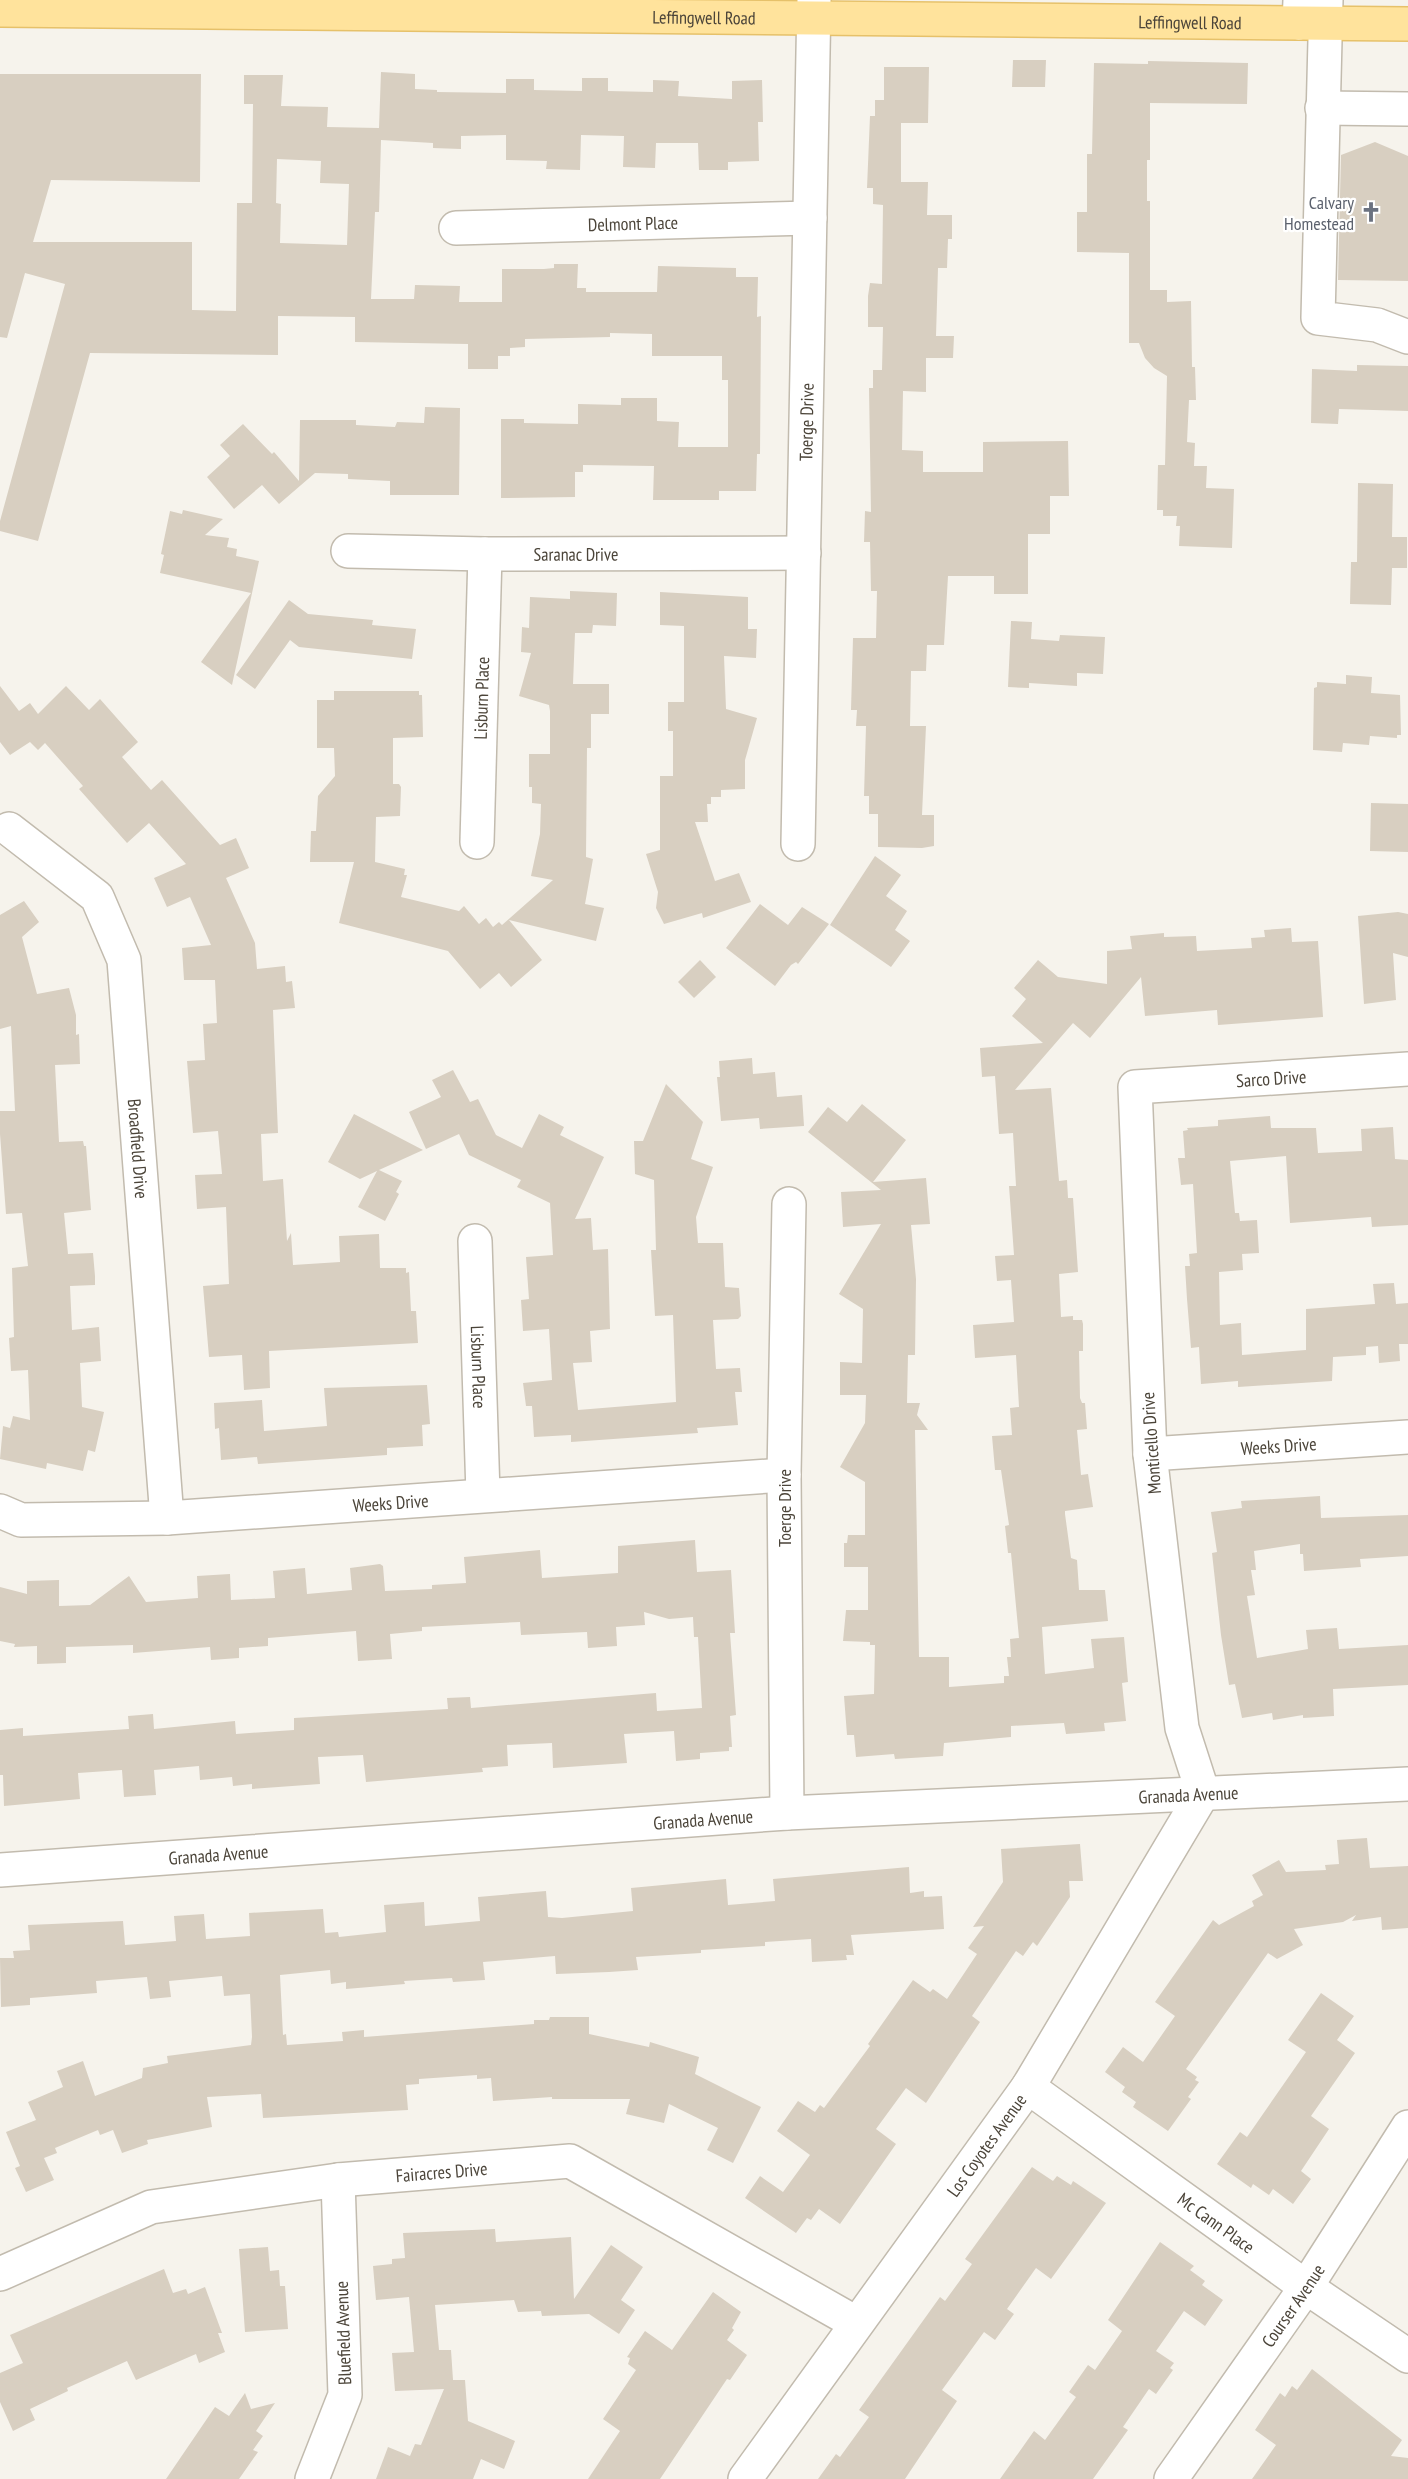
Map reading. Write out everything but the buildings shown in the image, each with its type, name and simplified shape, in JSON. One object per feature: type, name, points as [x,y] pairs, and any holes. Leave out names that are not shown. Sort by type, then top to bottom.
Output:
[{"type":"main road","name":"Leffingwell Road","points":[[0,10],[271,6],[1312,12],[1408,24]]},
{"type":"street","name":"Toerge Drive","points":[[798,844],[814,9]]},
{"type":"street","points":[[1312,12],[1322,108],[1318,318],[1377,325],[1408,337]]},
{"type":"street","points":[[1322,108],[1408,109]]},
{"type":"street","name":"Delmont Place","points":[[456,228],[810,218]]},
{"type":"street","name":"Saranac Drive","points":[[348,550],[485,554],[804,553]]},
{"type":"street","name":"Lisburn Place","points":[[477,842],[485,554]]},
{"type":"street","name":"Broadfield Drive","points":[[9,829],[97,897],[124,960],[166,1518]]},
{"type":"street","name":"Sarco Drive","points":[[1135,1087],[1408,1069]]},
{"type":"street","name":"Monticello Drive","points":[[1135,1087],[1150,1454],[1182,1728],[1203,1793]]},
{"type":"street","name":"Toerge Drive","points":[[787,1813],[783,1475],[789,1204]]},
{"type":"street","name":"Lisburn Place","points":[[475,1241],[483,1494]]},
{"type":"street","name":"Weeks Drive","points":[[1150,1454],[1408,1437]]},
{"type":"street","name":"Weeks Drive","points":[[0,1511],[21,1520],[166,1518],[483,1494],[783,1475]]},
{"type":"street","name":"Granada Avenue","points":[[0,1870],[787,1813],[1408,1784]]},
{"type":"street","name":"Los Coyotes Avenue","points":[[745,2479],[1028,2087],[1203,1793]]},
{"type":"street","name":"Mc Cann Place","points":[[1028,2087],[1306,2287],[1408,2356]]},
{"type":"street","name":"Courser Avenue","points":[[1171,2479],[1306,2287],[1408,2127]]},
{"type":"street","name":"Fairacres Drive","points":[[0,2274],[151,2207],[338,2180],[570,2161],[856,2324]]},
{"type":"street","name":"Bluefield Avenue","points":[[312,2479],[345,2395],[338,2180]]},
{"type":"place","name":"Calvary Homestead","points":[[1371,212]]}]
